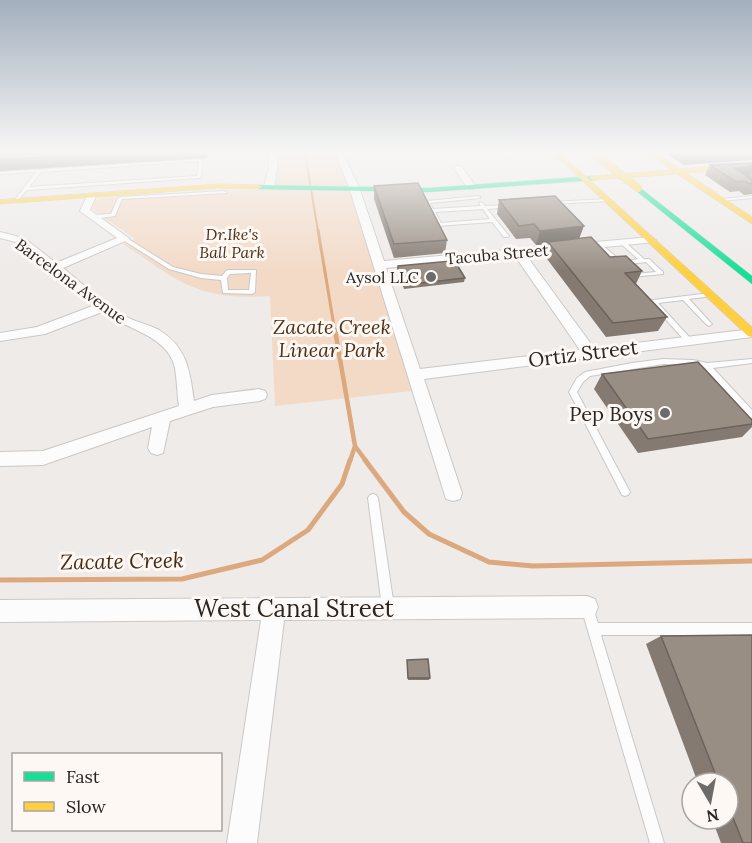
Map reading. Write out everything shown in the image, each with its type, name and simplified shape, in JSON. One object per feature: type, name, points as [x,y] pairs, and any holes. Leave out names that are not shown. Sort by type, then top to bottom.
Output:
[{"type":"main road","points":[[0,202],[115,192]]},
{"type":"main road","points":[[599,192],[752,333]]},
{"type":"main road","points":[[643,192],[752,282]]},
{"type":"main road","points":[[710,192],[750,214]]},
{"type":"main road","points":[[684,227],[752,297]]},
{"type":"street","points":[[350,192],[380,265],[453,493]]},
{"type":"street","points":[[91,196],[86,211],[125,239]]},
{"type":"street","name":"Barcelona Avenue","points":[[5,236],[20,240],[120,319],[153,333],[166,342],[176,353],[182,366],[187,408]]},
{"type":"street","points":[[55,267],[125,239]]},
{"type":"street","name":"Tacuba Street","points":[[380,265],[651,240]]},
{"type":"street","points":[[519,253],[589,352]]},
{"type":"street","points":[[0,337],[15,337],[51,329],[104,306]]},
{"type":"street","name":"Ortiz Street","points":[[415,375],[752,333]]},
{"type":"street","points":[[0,459],[43,458],[187,408],[259,395]]},
{"type":"street","points":[[157,448],[162,417]]},
{"type":"street","name":"West Canal Street","points":[[0,611],[587,607]]},
{"type":"street","points":[[242,843],[274,608]]},
{"type":"lane","points":[[16,201],[22,192]]},
{"type":"lane","points":[[93,218],[113,214],[120,198],[218,192]]},
{"type":"lane","points":[[472,192],[427,202],[439,225],[492,220]]},
{"type":"lane","points":[[474,192],[492,220],[506,236]]},
{"type":"lane","points":[[721,200],[752,197]]},
{"type":"lane","points":[[740,198],[750,214]]},
{"type":"lane","points":[[550,203],[607,200]]},
{"type":"lane","points":[[432,211],[517,205]]},
{"type":"lane","points":[[125,239],[176,271],[224,278]]},
{"type":"lane","points":[[623,243],[643,261]]},
{"type":"lane","points":[[599,245],[619,264],[633,276],[661,273],[647,260],[619,264]]},
{"type":"lane","points":[[254,271],[252,292],[225,292],[224,278],[228,272],[254,271]]},
{"type":"lane","points":[[689,341],[653,302],[710,294]]},
{"type":"lane","points":[[684,298],[709,324]]},
{"type":"lane","points":[[625,492],[573,392],[580,380],[588,374],[665,362],[690,361],[706,366],[747,362],[752,371]]},
{"type":"lane","points":[[706,366],[752,415]]},
{"type":"lane","points":[[373,498],[388,608]]},
{"type":"lane","points":[[587,607],[657,843]]},
{"type":"lane","points":[[594,628],[752,629]]},
{"type":"green space","points":[[183,192],[351,192],[412,391],[275,406],[270,296],[245,297],[207,292],[160,269],[123,244],[135,239],[92,209],[95,201],[102,198]]},
{"type":"building","points":[[376,192],[423,192],[447,240],[394,244]]},
{"type":"building","points":[[555,196],[584,226],[540,231],[534,224],[519,226],[499,200]]},
{"type":"building","points":[[591,237],[610,257],[626,256],[642,271],[625,273],[667,317],[613,323],[548,242]]},
{"type":"building","name":"Aysol LLC","points":[[451,261],[456,263],[465,278],[405,285],[398,269],[398,266]]},
{"type":"building","name":"Pep Boys","points":[[698,362],[752,420],[752,424],[648,439],[602,374]]},
{"type":"building","points":[[752,635],[752,843],[743,843],[738,831],[740,771],[714,771],[661,636]]},
{"type":"building","points":[[428,659],[430,678],[408,678],[407,660]]},
{"type":"waterway","name":"Zacate Creek","points":[[312,192],[318,231]]},
{"type":"waterway","name":"Zacate Creek","points":[[318,230],[335,332]]},
{"type":"waterway","name":"Zacate Creek","points":[[335,330],[355,446]]},
{"type":"waterway","name":"Zacate Creek","points":[[350,461],[355,446]]},
{"type":"waterway","points":[[355,446],[366,461]]},
{"type":"waterway","name":"Zacate Creek","points":[[0,580],[182,579],[262,560],[308,530],[342,484],[350,460]]},
{"type":"waterway","points":[[365,460],[404,512],[429,534],[489,562],[533,566],[752,561]]},
{"type":"traffic: fast","points":[[643,192],[752,281]]},
{"type":"traffic: slow","points":[[0,202],[132,192]]},
{"type":"traffic: slow","points":[[599,192],[752,333]]},
{"type":"traffic: slow","points":[[709,192],[752,221]]},
{"type":"place","name":"Aysol LLC","points":[[431,277]]},
{"type":"place","name":"Pep Boys","points":[[665,413]]},
{"type":"park label","name":"Dr.Ike's Ball Park","points":[[232,243]]},
{"type":"park label","name":"Zacate Creek Linear Park","points":[[332,338]]}]
